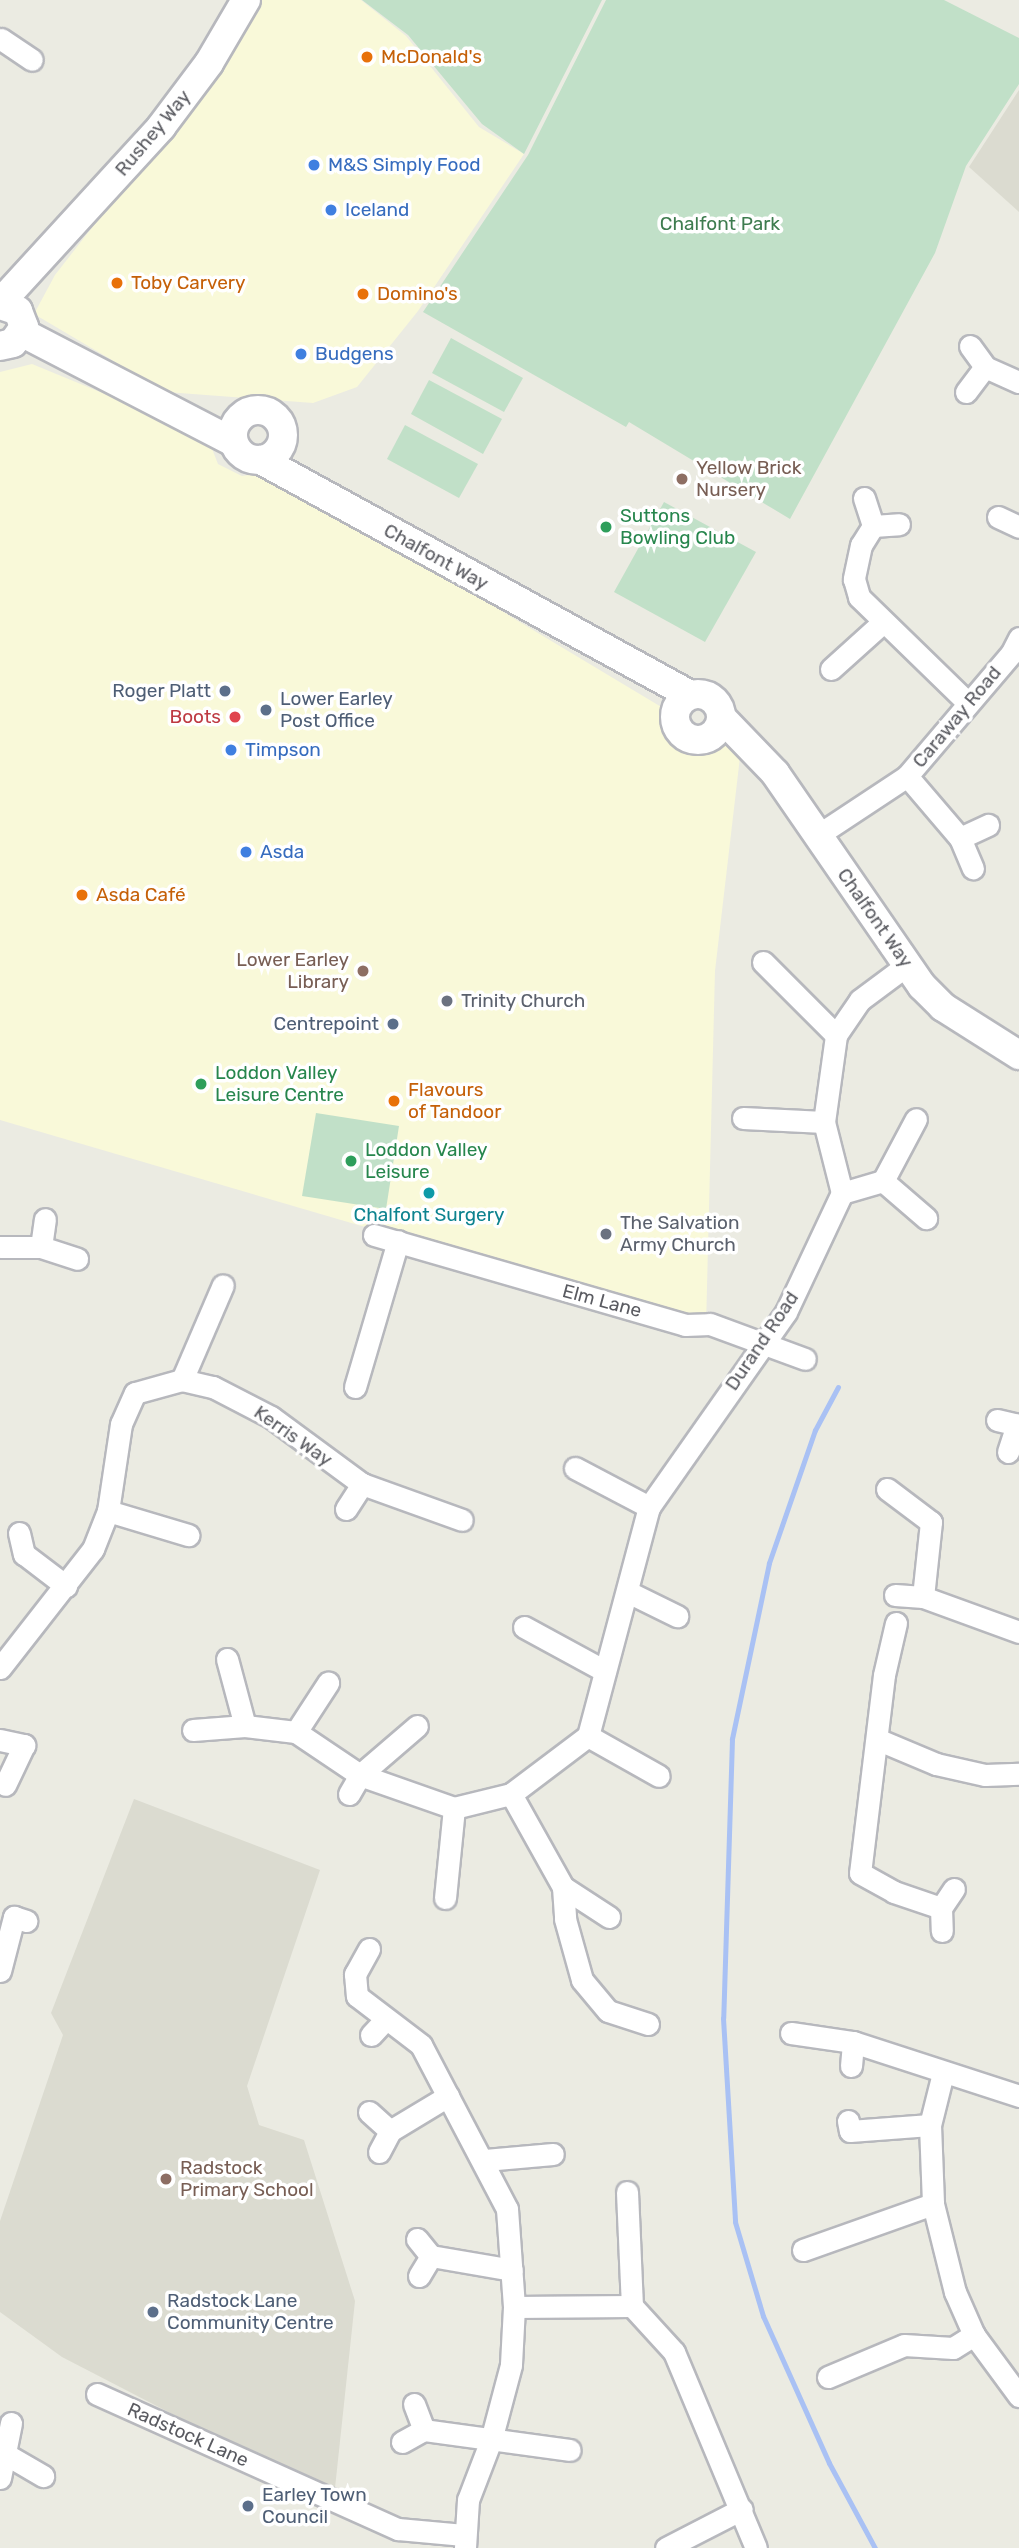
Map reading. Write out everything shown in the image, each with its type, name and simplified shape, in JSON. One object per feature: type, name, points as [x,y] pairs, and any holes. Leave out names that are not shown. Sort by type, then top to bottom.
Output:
[{"type":"street","name":"Rushey Way","points":[[9,321],[46,256],[161,127],[209,63],[247,0]]},
{"type":"street","points":[[0,39],[32,60]]},
{"type":"street","points":[[9,321],[174,411],[233,442],[247,458],[261,460],[275,454],[282,441],[282,428],[275,416],[262,410],[174,411]]},
{"type":"street","points":[[970,346],[985,367],[1019,382]]},
{"type":"street","points":[[966,393],[985,367]]},
{"type":"street","points":[[233,442],[233,427],[248,411]]},
{"type":"street","name":"Chalfont Way","points":[[282,441],[315,488]]},
{"type":"street","name":"Chalfont Way","points":[[261,460],[632,665],[683,706],[712,698],[716,727],[762,756],[906,965],[943,1007],[1018,1053]]},
{"type":"street","points":[[864,498],[873,526]]},
{"type":"street","points":[[998,517],[1019,527]]},
{"type":"street","points":[[873,526],[899,524]]},
{"type":"street","points":[[873,526],[861,545],[853,579],[859,597],[881,624],[931,663],[968,703]]},
{"type":"street","points":[[831,669],[866,642],[881,624]]},
{"type":"street","name":"Caraway Road","points":[[818,835],[907,776],[1016,651]]},
{"type":"street","points":[[683,706],[686,737],[716,727]]},
{"type":"street","points":[[907,776],[960,838],[973,868]]},
{"type":"street","points":[[960,838],[988,825]]},
{"type":"street","points":[[762,962],[836,1035]]},
{"type":"street","points":[[906,965],[860,1000],[836,1035],[824,1122],[842,1193],[883,1181],[916,1119]]},
{"type":"street","points":[[743,1118],[824,1122]]},
{"type":"street","points":[[883,1181],[926,1218]]},
{"type":"street","name":"Durand Road","points":[[588,1736],[649,1507],[762,1341],[786,1312],[842,1193]]},
{"type":"street","points":[[41,1247],[45,1219]]},
{"type":"street","name":"Elm Lane","points":[[374,1235],[685,1325],[710,1324],[805,1359]]},
{"type":"street","points":[[355,1387],[398,1241]]},
{"type":"street","points":[[0,1247],[41,1247],[77,1259]]},
{"type":"street","points":[[182,1380],[223,1285]]},
{"type":"street","name":"Kerris Way","points":[[0,1668],[93,1549],[108,1511],[121,1424],[135,1393],[182,1380],[213,1387],[271,1417],[362,1484],[462,1520]]},
{"type":"street","points":[[1008,1452],[1011,1423]]},
{"type":"street","points":[[575,1468],[649,1507]]},
{"type":"street","points":[[346,1509],[362,1484]]},
{"type":"street","points":[[887,1489],[939,1517],[923,1597]]},
{"type":"street","points":[[108,1511],[188,1535]]},
{"type":"street","points":[[19,1533],[24,1554],[65,1586]]},
{"type":"street","points":[[628,1592],[677,1616]]},
{"type":"street","points":[[895,1595],[923,1597],[1019,1632]]},
{"type":"street","points":[[896,1623],[884,1675],[879,1740],[860,1872],[894,1892],[941,1908]]},
{"type":"street","points":[[523,1627],[605,1671]]},
{"type":"street","points":[[227,1659],[245,1726]]},
{"type":"street","points":[[296,1732],[328,1683]]},
{"type":"street","points":[[193,1730],[245,1726],[296,1732],[360,1775],[454,1808],[511,1794],[588,1736],[659,1776]]},
{"type":"street","points":[[349,1794],[360,1775],[417,1726]]},
{"type":"street","points":[[0,1740],[27,1741],[5,1785]]},
{"type":"street","points":[[879,1740],[948,1767],[985,1775],[1019,1774]]},
{"type":"street","points":[[511,1794],[563,1887],[565,1919],[582,1980],[608,2011],[648,2024]]},
{"type":"street","points":[[445,1898],[454,1808]]},
{"type":"street","points":[[563,1887],[609,1917]]},
{"type":"street","points":[[942,1931],[941,1908],[954,1889]]},
{"type":"street","points":[[0,1971],[13,1916]]},
{"type":"street","points":[[369,1949],[355,1974],[356,1996],[421,2045],[485,2160],[507,2209],[513,2307],[511,2365],[491,2440],[468,2500],[465,2541]]},
{"type":"street","points":[[371,2035],[386,2019]]},
{"type":"street","points":[[790,2033],[853,2042],[1019,2096]]},
{"type":"street","points":[[851,2066],[853,2042]]},
{"type":"street","points":[[943,2073],[930,2125],[933,2204],[955,2292],[974,2335],[1019,2396]]},
{"type":"street","points":[[379,2152],[390,2131],[447,2096]]},
{"type":"street","points":[[369,2112],[390,2131]]},
{"type":"street","points":[[848,2121],[850,2131],[930,2125]]},
{"type":"street","points":[[485,2160],[553,2154]]},
{"type":"street","points":[[809,2244],[933,2204]]},
{"type":"street","points":[[634,2205],[632,2306],[674,2352],[742,2509],[756,2548]]},
{"type":"street","points":[[417,2239],[431,2256],[512,2270]]},
{"type":"street","points":[[419,2276],[431,2256]]},
{"type":"street","points":[[513,2307],[632,2306]]},
{"type":"street","points":[[828,2377],[904,2346],[953,2348],[974,2335]]},
{"type":"street","name":"Radstock Lane","points":[[97,2394],[398,2529],[465,2541]]},
{"type":"street","points":[[414,2404],[424,2430]]},
{"type":"street","points":[[0,2478],[7,2455],[11,2423]]},
{"type":"street","points":[[402,2442],[424,2430],[570,2450]]},
{"type":"street","points":[[7,2455],[43,2476]]},
{"type":"street","points":[[666,2548],[742,2509]]},
{"type":"shaded area","points":[[247,0],[361,0],[406,36],[479,127],[524,154],[418,311],[357,387],[313,403],[166,392],[34,314],[55,275],[165,134]]},
{"type":"shaded area","points":[[1019,90],[1019,212],[969,167]]},
{"type":"shaded area","points":[[32,364],[207,436],[218,464],[242,476],[270,472],[683,720],[681,733],[689,749],[704,754],[725,745],[740,757],[715,971],[706,1327],[0,1120],[0,372]]},
{"type":"shaded area","name":"Radstock Primary School","points":[[134,1799],[320,1870],[247,2086],[259,2125],[304,2140],[355,2301],[335,2488],[207,2432],[62,2357],[0,2312],[0,2221],[63,2035],[51,2013]]},
{"type":"green space","points":[[362,0],[602,0],[524,154],[482,124],[408,35]]},
{"type":"green space","name":"Chalfont Park","points":[[606,0],[944,0],[1019,38],[1019,84],[966,166],[935,253],[790,519],[629,422],[626,427],[423,312],[528,155]]},
{"type":"green space","points":[[451,338],[523,378],[504,412],[432,373]]},
{"type":"green space","points":[[429,380],[502,419],[483,454],[411,414]]},
{"type":"green space","points":[[405,425],[478,464],[459,498],[387,459]]},
{"type":"green space","points":[[664,502],[756,552],[705,642],[614,592]]},
{"type":"green space","name":"Loddon Valley Leisure","points":[[316,1113],[399,1126],[386,1209],[302,1196]]},
{"type":"waterway","points":[[838,1387],[815,1430],[769,1563],[732,1739],[723,2018],[735,2222],[763,2316],[829,2463],[875,2548]]},
{"type":"place","name":"McDonald's","points":[[367,57]]},
{"type":"place","name":"M&S Simply Food","points":[[314,165]]},
{"type":"place","name":"Iceland","points":[[331,210]]},
{"type":"place","name":"Toby Carvery","points":[[117,283]]},
{"type":"place","name":"Domino's","points":[[363,294]]},
{"type":"place","name":"Budgens","points":[[301,354]]},
{"type":"place","name":"Yellow Brick Nursery","points":[[682,479]]},
{"type":"place","name":"Suttons Bowling Club","points":[[606,527]]},
{"type":"place","name":"Roger Platt","points":[[225,691]]},
{"type":"place","name":"Lower Earley Post Office","points":[[266,710]]},
{"type":"place","name":"Boots","points":[[235,717]]},
{"type":"place","name":"Timpson","points":[[231,750]]},
{"type":"place","name":"Asda","points":[[246,852]]},
{"type":"place","name":"Asda Café","points":[[82,895]]},
{"type":"place","name":"Lower Earley Library","points":[[363,971]]},
{"type":"place","name":"Trinity Church","points":[[447,1001]]},
{"type":"place","name":"Centrepoint","points":[[393,1024]]},
{"type":"place","name":"Loddon Valley Leisure Centre","points":[[201,1084]]},
{"type":"place","name":"Flavours of Tandoor","points":[[394,1101]]},
{"type":"place","name":"Loddon Valley Leisure","points":[[351,1161]]},
{"type":"place","name":"Chalfont Surgery","points":[[429,1193]]},
{"type":"place","name":"The Salvation Army Church","points":[[606,1234]]},
{"type":"place","name":"Radstock Primary School","points":[[166,2179]]},
{"type":"place","name":"Radstock Lane Community Centre","points":[[153,2312]]},
{"type":"place","name":"Earley Town Council","points":[[248,2506]]}]
